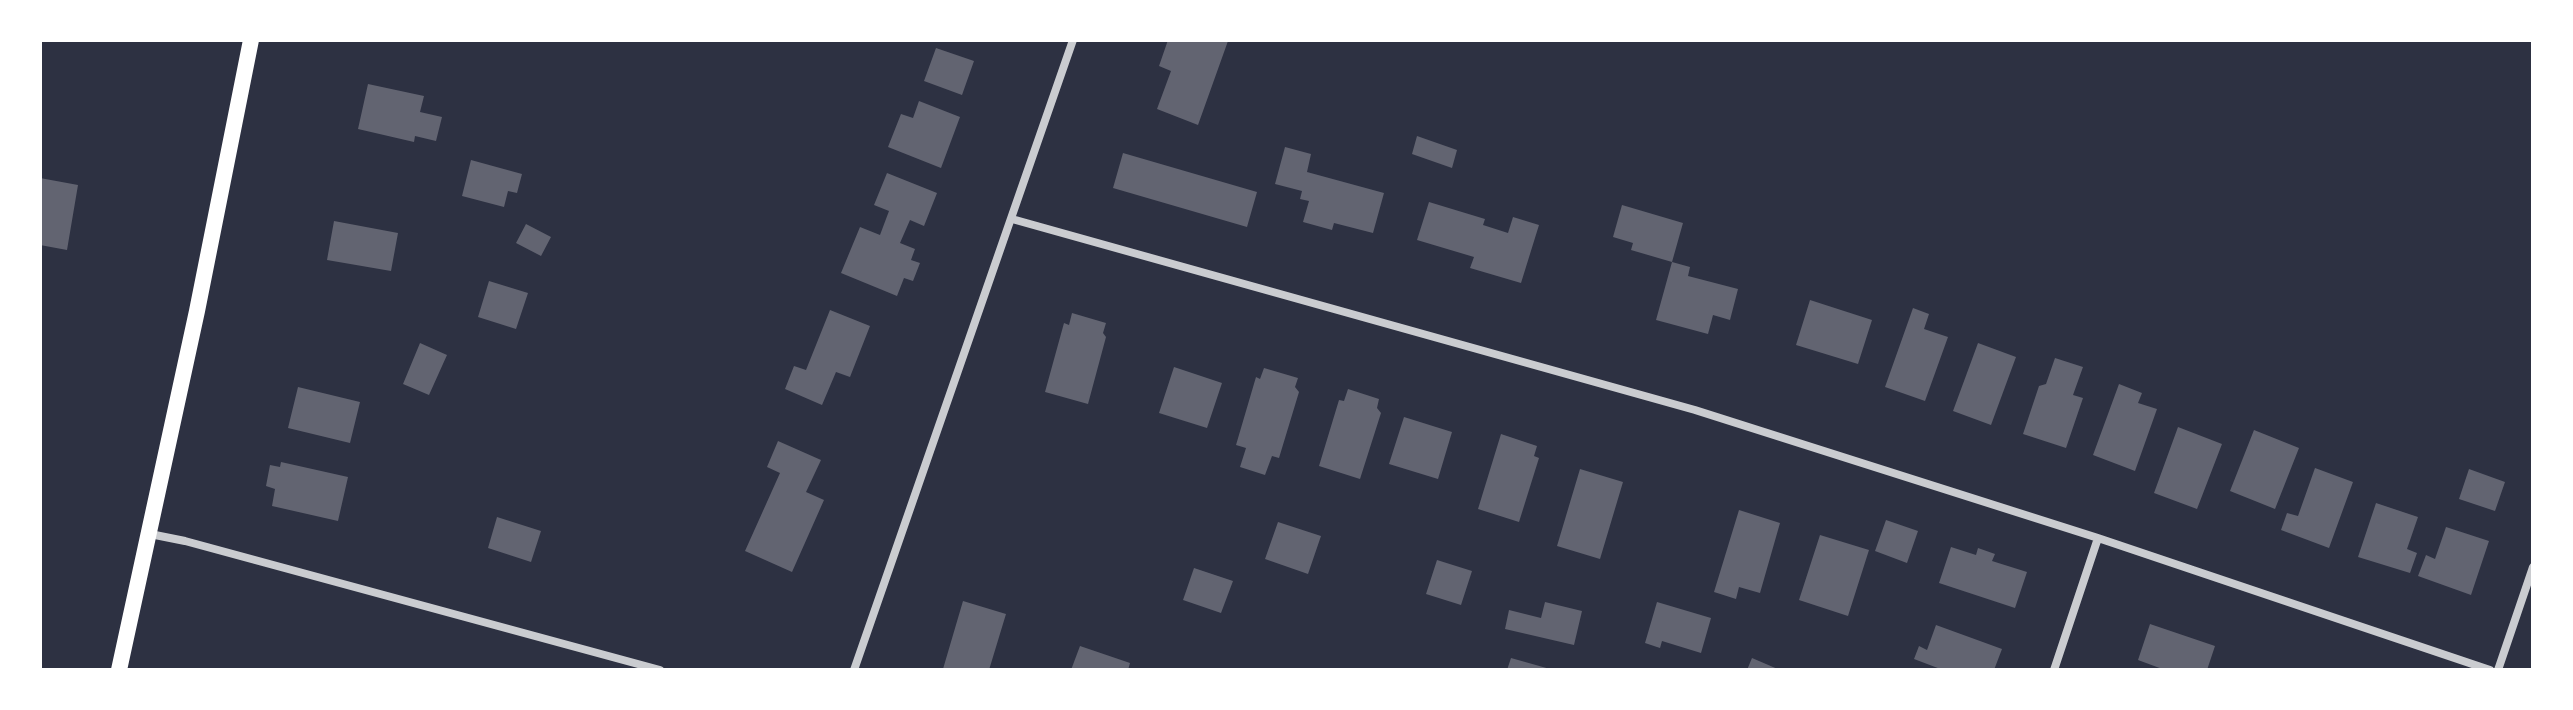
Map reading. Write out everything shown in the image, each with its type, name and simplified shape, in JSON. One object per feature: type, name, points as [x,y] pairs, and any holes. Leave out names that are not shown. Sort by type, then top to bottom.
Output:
[{"type":"main road","points":[[119,670],[150,534],[251,40]]},
{"type":"street","points":[[854,670],[1073,40]]},
{"type":"street","points":[[1012,219],[1695,410],[2098,538],[2490,670]]},
{"type":"street","points":[[150,534],[660,670]]},
{"type":"street","points":[[2054,670],[2098,538]]},
{"type":"street","points":[[2498,670],[2533,567]]},
{"type":"building","points":[[1168,40],[1228,41],[1198,125],[1157,109],[1171,71],[1159,66]]},
{"type":"building","points":[[936,48],[974,61],[962,95],[924,81]]},
{"type":"building","points":[[368,84],[424,96],[420,112],[442,117],[436,141],[415,136],[414,142],[358,129]]},
{"type":"building","points":[[919,101],[960,117],[941,168],[888,147],[901,114],[913,118]]},
{"type":"building","points":[[1417,136],[1457,150],[1452,168],[1412,154]]},
{"type":"building","points":[[1285,147],[1311,154],[1307,172],[1384,193],[1373,233],[1334,223],[1332,230],[1303,222],[1309,201],[1300,199],[1302,191],[1275,184]]},
{"type":"building","points":[[1123,153],[1257,192],[1247,227],[1113,188]]},
{"type":"building","points":[[471,160],[522,174],[517,193],[508,191],[504,207],[462,196]]},
{"type":"building","points":[[887,173],[937,193],[924,226],[910,220],[900,243],[915,249],[911,260],[920,263],[913,281],[904,278],[897,296],[841,273],[860,227],[880,235],[889,211],[874,205]]},
{"type":"building","points":[[40,178],[78,185],[67,250],[40,245]]},
{"type":"building","points":[[1429,202],[1485,219],[1483,225],[1508,233],[1513,217],[1539,225],[1521,283],[1470,268],[1474,257],[1417,240]]},
{"type":"building","points":[[1622,205],[1683,223],[1672,262],[1631,250],[1633,243],[1613,237]]},
{"type":"building","points":[[334,221],[398,233],[391,271],[327,260]]},
{"type":"building","points":[[526,224],[551,237],[541,256],[516,243]]},
{"type":"building","points":[[1672,262],[1690,267],[1688,276],[1738,289],[1730,320],[1713,315],[1708,334],[1656,320]]},
{"type":"building","points":[[489,281],[528,293],[516,329],[478,317]]},
{"type":"building","points":[[1810,300],[1872,320],[1858,364],[1796,345]]},
{"type":"building","points":[[1913,308],[1929,314],[1924,329],[1948,337],[1925,401],[1885,387]]},
{"type":"building","points":[[830,310],[870,326],[850,377],[836,372],[822,405],[785,389],[794,366],[806,370]]},
{"type":"building","points":[[1072,313],[1106,323],[1103,333],[1106,337],[1088,404],[1045,392],[1064,323],[1069,325]]},
{"type":"building","points":[[420,343],[447,355],[429,395],[403,384]]},
{"type":"building","points":[[1978,343],[2016,357],[1991,425],[1953,411]]},
{"type":"building","points":[[2055,358],[2083,367],[2073,395],[2083,398],[2066,448],[2023,434],[2039,386],[2046,384]]},
{"type":"building","points":[[1174,367],[1222,383],[1207,428],[1159,413]]},
{"type":"building","points":[[1264,368],[1298,378],[1295,387],[1299,392],[1279,458],[1272,456],[1265,475],[1240,467],[1246,448],[1236,445],[1256,377],[1260,379]]},
{"type":"building","points":[[2119,384],[2142,393],[2138,403],[2157,409],[2135,471],[2093,455]]},
{"type":"building","points":[[298,387],[360,402],[350,443],[288,428]]},
{"type":"building","points":[[1348,389],[1379,399],[1377,408],[1381,413],[1360,479],[1319,466],[1339,400],[1344,401]]},
{"type":"building","points":[[1404,417],[1452,432],[1438,479],[1389,464]]},
{"type":"building","points":[[2178,427],[2222,444],[2197,509],[2154,493]]},
{"type":"building","points":[[2254,430],[2299,448],[2275,509],[2230,491]]},
{"type":"building","points":[[1501,434],[1537,446],[1534,456],[1539,458],[1519,522],[1478,509]]},
{"type":"building","points":[[778,441],[821,460],[806,492],[824,500],[792,572],[745,551],[780,473],[767,467]]},
{"type":"building","points":[[281,462],[348,477],[338,521],[272,506],[275,489],[266,486],[270,465],[280,467]]},
{"type":"building","points":[[2315,468],[2353,482],[2329,548],[2281,530],[2287,513],[2298,516]]},
{"type":"building","points":[[1580,469],[1623,482],[1600,559],[1557,546]]},
{"type":"building","points":[[2469,469],[2505,482],[2495,511],[2459,499]]},
{"type":"building","points":[[2376,503],[2418,517],[2407,549],[2417,553],[2410,573],[2358,557]]},
{"type":"building","points":[[1739,510],[1780,523],[1760,593],[1739,587],[1736,599],[1714,592]]},
{"type":"building","points":[[497,517],[541,531],[531,562],[488,548]]},
{"type":"building","points":[[1886,520],[1918,531],[1907,563],[1875,551]]},
{"type":"building","points":[[1278,522],[1321,536],[1308,574],[1265,559]]},
{"type":"building","points":[[2446,527],[2489,541],[2471,595],[2418,576],[2426,555],[2435,559]]},
{"type":"building","points":[[1820,535],[1869,550],[1848,616],[1799,600]]},
{"type":"building","points":[[1951,547],[1976,555],[1978,548],[1995,554],[1992,561],[2027,572],[2015,608],[1939,583]]},
{"type":"building","points":[[1437,560],[1472,571],[1461,605],[1426,594]]},
{"type":"building","points":[[1194,568],[1233,581],[1221,613],[1183,600]]},
{"type":"building","points":[[963,601],[1006,614],[989,670],[943,669]]},
{"type":"building","points":[[1545,602],[1582,611],[1574,645],[1505,629],[1509,610],[1541,618]]},
{"type":"building","points":[[1657,602],[1711,618],[1701,653],[1662,641],[1660,648],[1645,643]]},
{"type":"building","points":[[2150,624],[2215,646],[2207,670],[2165,670],[2138,660]]},
{"type":"building","points":[[1936,625],[2002,649],[1994,670],[1943,670],[1914,659],[1919,646],[1927,650]]},
{"type":"building","points":[[1080,646],[1130,663],[1128,670],[1071,670]]},
{"type":"building","points":[[1511,658],[1550,669],[1550,670],[1507,670]]},
{"type":"building","points":[[1752,658],[1780,670],[1747,670]]}]
